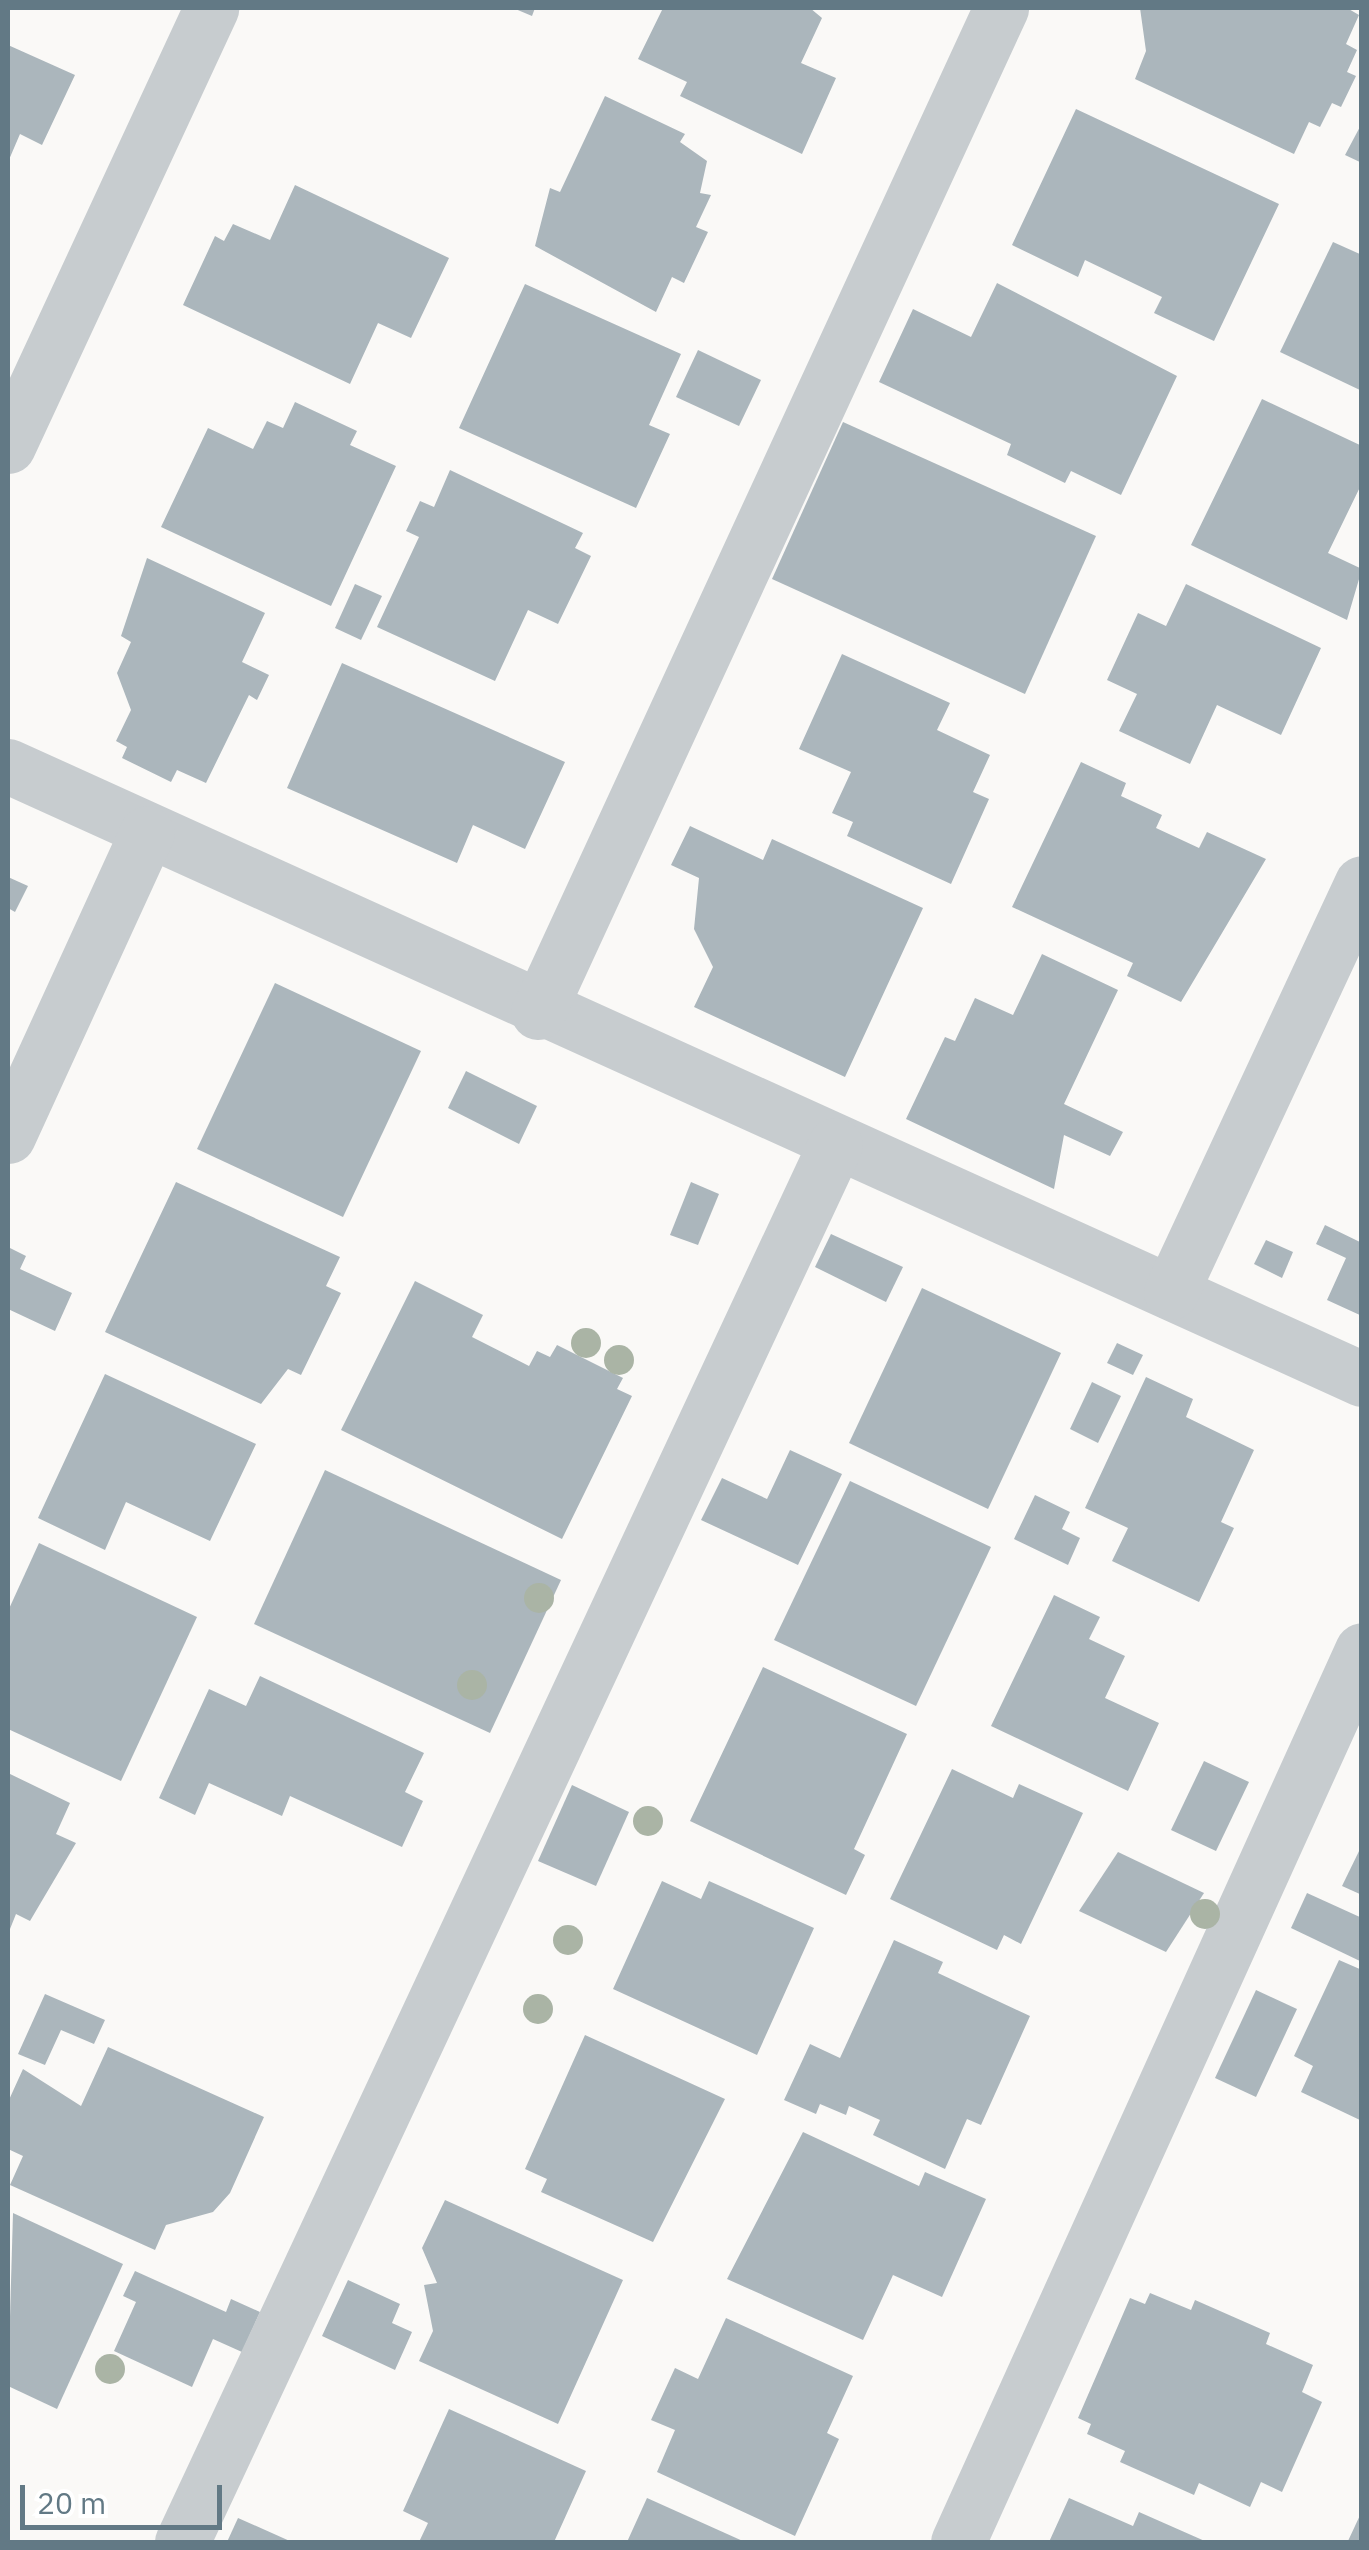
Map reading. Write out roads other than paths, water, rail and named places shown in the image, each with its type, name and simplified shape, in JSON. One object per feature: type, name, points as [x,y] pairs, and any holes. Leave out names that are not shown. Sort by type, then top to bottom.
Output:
[{"type":"street","points":[[8,446],[211,8]]},
{"type":"street","points":[[538,1012],[1001,8]]},
{"type":"street","points":[[8,766],[146,834],[538,1012],[1362,1379]]},
{"type":"street","points":[[8,1136],[146,834]]},
{"type":"street","points":[[1171,1292],[1362,883]]},
{"type":"street","points":[[182,2542],[836,1145]]},
{"type":"street","points":[[958,2542],[1362,1650]]}]
